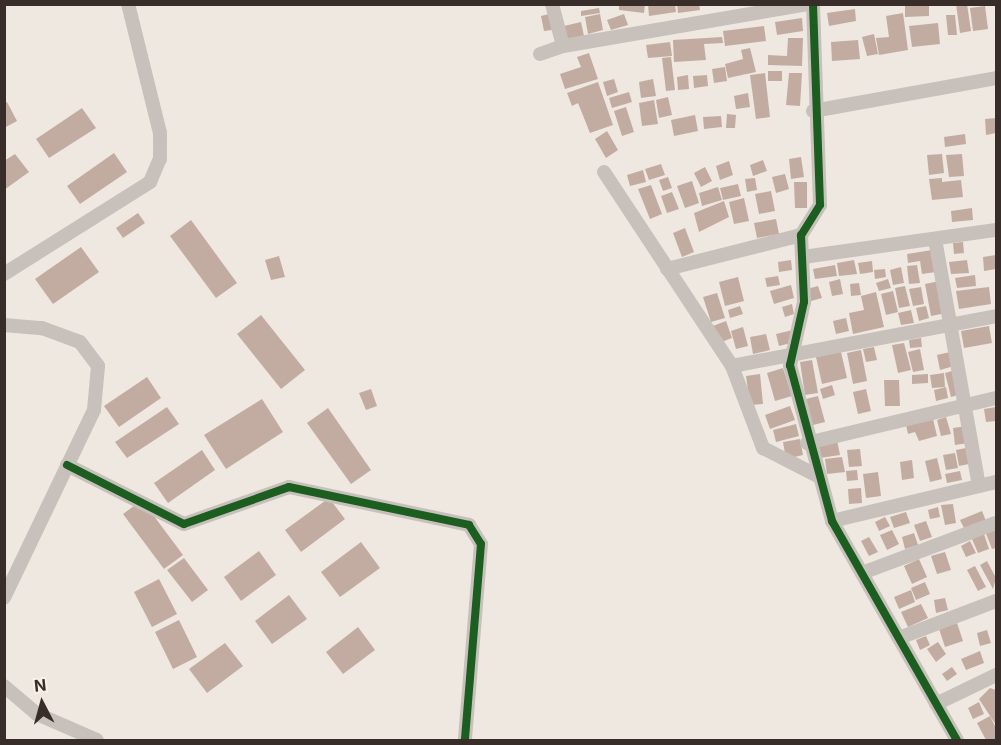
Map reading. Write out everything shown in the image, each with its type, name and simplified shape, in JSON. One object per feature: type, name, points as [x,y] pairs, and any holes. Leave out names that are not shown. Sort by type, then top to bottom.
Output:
[{"type":"street","points":[[4,274],[150,182],[160,159],[160,133],[128,4]]},
{"type":"street","points":[[552,4],[562,46]]},
{"type":"street","points":[[540,54],[562,46],[811,4],[818,37],[813,111],[820,205],[801,235],[803,257],[801,335],[792,350],[807,442],[832,521],[957,741]]},
{"type":"street","points":[[813,111],[996,78]]},
{"type":"street","points":[[604,172],[732,366],[763,448],[818,476]]},
{"type":"street","points":[[803,257],[996,230]]},
{"type":"street","points":[[667,269],[801,235]]},
{"type":"street","points":[[935,239],[979,486]]},
{"type":"street","points":[[732,366],[792,350],[996,316]]},
{"type":"street","points":[[4,325],[42,328],[80,342],[98,366],[94,410],[4,598]]},
{"type":"street","points":[[807,442],[964,402],[996,398]]},
{"type":"street","points":[[68,465],[184,524],[289,487],[468,525],[481,544],[465,741]]},
{"type":"street","points":[[832,521],[996,482]]},
{"type":"street","points":[[862,573],[996,523]]},
{"type":"street","points":[[899,638],[996,601]]},
{"type":"street","points":[[936,704],[996,675]]},
{"type":"street","points":[[4,686],[38,714],[97,741]]},
{"type":"building","points":[[619,4],[645,4],[644,13],[619,10]]},
{"type":"building","points":[[648,4],[675,4],[676,12],[649,16]]},
{"type":"building","points":[[677,4],[699,4],[700,10],[678,13]]},
{"type":"building","points":[[905,4],[929,4],[929,16],[905,17]]},
{"type":"building","points":[[956,4],[967,4],[971,31],[960,33]]},
{"type":"building","points":[[985,6],[988,29],[973,31],[970,8]]},
{"type":"building","points":[[599,8],[600,13],[581,16],[581,11]]},
{"type":"building","points":[[855,9],[856,21],[829,26],[827,13]]},
{"type":"building","points":[[903,13],[908,50],[879,55],[876,38],[889,37],[886,16]]},
{"type":"building","points":[[549,14],[552,30],[544,31],[541,16]]},
{"type":"building","points":[[600,14],[603,30],[588,34],[585,17]]},
{"type":"building","points":[[624,14],[628,25],[611,30],[607,20]]},
{"type":"building","points":[[946,15],[955,15],[957,35],[948,35]]},
{"type":"building","points":[[802,18],[803,31],[777,35],[775,22]]},
{"type":"building","points":[[581,22],[584,36],[567,40],[564,26]]},
{"type":"building","points":[[938,23],[940,44],[912,47],[909,26]]},
{"type":"building","points":[[764,26],[766,41],[725,46],[723,31]]},
{"type":"building","points":[[874,34],[878,54],[867,56],[862,37]]},
{"type":"building","points":[[722,37],[723,43],[704,44],[706,60],[674,62],[673,40]]},
{"type":"building","points":[[788,38],[803,38],[802,66],[768,65],[768,55],[787,56]]},
{"type":"building","points":[[858,40],[860,59],[832,61],[831,42]]},
{"type":"building","points":[[670,42],[672,56],[648,58],[646,45]]},
{"type":"building","points":[[750,48],[756,72],[728,78],[725,64],[743,59],[741,50]]},
{"type":"building","points":[[589,53],[598,79],[565,89],[560,74],[581,67],[577,57]]},
{"type":"building","points":[[671,57],[675,90],[666,91],[662,58]]},
{"type":"building","points":[[725,67],[727,81],[714,83],[712,69]]},
{"type":"building","points":[[768,71],[782,71],[782,81],[768,81]]},
{"type":"building","points":[[765,73],[770,117],[756,119],[750,75]]},
{"type":"building","points":[[789,73],[802,73],[800,106],[786,105]]},
{"type":"building","points":[[688,75],[689,89],[678,90],[677,77]]},
{"type":"building","points":[[707,75],[708,86],[694,88],[693,76]]},
{"type":"building","points":[[614,79],[618,92],[607,96],[603,82]]},
{"type":"building","points":[[653,79],[656,96],[641,98],[639,82]]},
{"type":"building","points":[[598,82],[613,125],[590,133],[578,103],[572,106],[567,93]]},
{"type":"building","points":[[629,92],[632,102],[612,108],[609,98]]},
{"type":"building","points":[[748,93],[750,107],[736,109],[734,96]]},
{"type":"building","points":[[668,97],[672,115],[659,118],[656,100]]},
{"type":"building","points":[[654,100],[658,124],[642,126],[639,103]]},
{"type":"building","points":[[7,102],[17,121],[4,128],[4,104]]},
{"type":"building","points":[[626,107],[634,132],[622,136],[614,111]]},
{"type":"building","points":[[82,108],[96,128],[49,158],[36,139]]},
{"type":"building","points":[[727,114],[736,115],[735,128],[726,128]]},
{"type":"building","points":[[695,115],[698,131],[674,136],[671,120]]},
{"type":"building","points":[[721,116],[722,127],[704,129],[703,117]]},
{"type":"building","points":[[996,118],[996,133],[986,135],[985,119]]},
{"type":"building","points":[[607,131],[618,150],[606,158],[595,139]]},
{"type":"building","points":[[965,134],[966,144],[945,147],[944,137]]},
{"type":"building","points":[[114,153],[127,172],[80,204],[67,186]]},
{"type":"building","points":[[15,154],[29,172],[4,190],[4,161]]},
{"type":"building","points":[[942,154],[944,173],[929,175],[927,155]]},
{"type":"building","points":[[962,154],[964,176],[949,177],[946,155]]},
{"type":"building","points":[[801,157],[804,177],[791,179],[789,159]]},
{"type":"building","points":[[763,160],[767,171],[753,176],[750,165]]},
{"type":"building","points":[[729,161],[733,175],[720,180],[716,166]]},
{"type":"building","points":[[661,164],[665,175],[649,180],[645,169]]},
{"type":"building","points":[[705,167],[712,181],[701,187],[694,173]]},
{"type":"building","points":[[643,170],[646,182],[630,186],[627,175]]},
{"type":"building","points":[[785,174],[789,189],[776,193],[772,177]]},
{"type":"building","points":[[668,177],[672,188],[663,191],[659,180]]},
{"type":"building","points":[[755,178],[757,190],[747,192],[745,179]]},
{"type":"building","points":[[942,178],[942,182],[961,180],[963,197],[932,200],[929,179]]},
{"type":"building","points":[[692,181],[699,203],[685,208],[677,186]]},
{"type":"building","points":[[794,182],[807,182],[807,208],[795,208]]},
{"type":"building","points":[[738,184],[741,196],[723,200],[720,188]]},
{"type":"building","points":[[651,185],[662,214],[650,219],[638,189]]},
{"type":"building","points":[[718,187],[722,200],[702,206],[699,193]]},
{"type":"building","points":[[771,191],[775,211],[759,214],[755,194]]},
{"type":"building","points":[[672,192],[679,209],[667,213],[661,196]]},
{"type":"building","points":[[744,198],[749,221],[734,224],[729,202]]},
{"type":"building","points":[[724,201],[729,217],[699,232],[694,213]]},
{"type":"building","points":[[972,208],[973,220],[952,222],[951,211]]},
{"type":"building","points":[[138,213],[145,223],[123,238],[116,228]]},
{"type":"building","points":[[776,219],[779,234],[757,238],[754,223]]},
{"type":"building","points":[[191,220],[237,283],[216,298],[170,236]]},
{"type":"building","points":[[685,228],[694,252],[682,257],[673,233]]},
{"type":"building","points":[[963,242],[964,253],[954,254],[953,243]]},
{"type":"building","points":[[81,247],[99,272],[53,304],[35,279]]},
{"type":"building","points":[[932,250],[936,272],[922,274],[920,261],[908,263],[907,254]]},
{"type":"building","points":[[996,255],[996,269],[984,271],[983,257]]},
{"type":"building","points":[[279,256],[285,277],[271,280],[265,260]]},
{"type":"building","points":[[791,260],[792,270],[779,272],[778,262]]},
{"type":"building","points":[[854,260],[857,274],[839,276],[837,263]]},
{"type":"building","points":[[967,260],[969,273],[951,274],[949,262]]},
{"type":"building","points":[[872,261],[873,272],[860,274],[858,263]]},
{"type":"building","points":[[835,265],[837,276],[815,279],[813,269]]},
{"type":"building","points":[[917,265],[920,283],[909,284],[907,266]]},
{"type":"building","points":[[901,267],[904,283],[893,285],[890,270]]},
{"type":"building","points":[[885,269],[886,277],[875,279],[874,270]]},
{"type":"building","points":[[975,275],[976,286],[957,288],[955,278]]},
{"type":"building","points":[[778,276],[780,285],[767,287],[765,278]]},
{"type":"building","points":[[738,277],[744,301],[725,306],[719,282]]},
{"type":"building","points":[[840,279],[843,294],[832,296],[829,282]]},
{"type":"building","points":[[888,279],[891,288],[879,291],[876,283]]},
{"type":"building","points":[[940,281],[946,313],[931,316],[925,284]]},
{"type":"building","points":[[859,283],[861,295],[851,296],[850,284]]},
{"type":"building","points":[[791,285],[794,298],[774,304],[770,291]]},
{"type":"building","points":[[818,286],[822,298],[811,301],[807,289]]},
{"type":"building","points":[[905,286],[910,306],[899,308],[895,288]]},
{"type":"building","points":[[921,287],[924,304],[913,306],[909,289]]},
{"type":"building","points":[[989,287],[991,304],[959,309],[956,291]]},
{"type":"building","points":[[893,291],[898,312],[886,315],[881,294]]},
{"type":"building","points":[[876,292],[884,327],[853,334],[849,313],[864,310],[861,296]]},
{"type":"building","points":[[717,293],[725,318],[711,322],[703,297]]},
{"type":"building","points":[[792,304],[794,314],[785,317],[782,307]]},
{"type":"building","points":[[740,306],[743,314],[730,318],[728,310]]},
{"type":"building","points":[[926,306],[929,318],[919,321],[916,308]]},
{"type":"building","points":[[911,310],[914,323],[901,325],[898,313]]},
{"type":"building","points":[[261,315],[305,370],[281,389],[237,334]]},
{"type":"building","points":[[846,318],[849,331],[836,334],[833,321]]},
{"type":"building","points":[[726,321],[732,338],[711,346],[705,329]]},
{"type":"building","points":[[989,326],[992,343],[964,348],[961,331]]},
{"type":"building","points":[[743,327],[748,346],[736,349],[731,331]]},
{"type":"building","points":[[793,330],[795,342],[779,346],[776,334]]},
{"type":"building","points":[[766,334],[770,350],[753,354],[750,337]]},
{"type":"building","points":[[921,338],[922,347],[910,348],[909,340]]},
{"type":"building","points":[[904,343],[911,370],[898,373],[892,345]]},
{"type":"building","points":[[874,347],[877,360],[866,362],[863,349]]},
{"type":"building","points":[[920,349],[924,370],[913,372],[908,352]]},
{"type":"building","points":[[861,350],[867,381],[853,384],[847,353]]},
{"type":"building","points":[[841,352],[847,378],[822,384],[816,357]]},
{"type":"building","points":[[950,352],[954,366],[940,370],[937,355]]},
{"type":"building","points":[[812,360],[818,393],[805,395],[800,362]]},
{"type":"building","points":[[783,368],[792,396],[775,401],[767,373]]},
{"type":"building","points":[[956,370],[962,394],[951,397],[945,373]]},
{"type":"building","points":[[944,373],[945,387],[932,388],[930,375]]},
{"type":"building","points":[[760,374],[763,404],[750,405],[746,376]]},
{"type":"building","points":[[928,374],[928,383],[912,384],[912,375]]},
{"type":"building","points":[[147,377],[161,398],[119,427],[104,406]]},
{"type":"building","points":[[884,380],[899,380],[900,406],[885,406]]},
{"type":"building","points":[[832,385],[835,395],[823,399],[820,389]]},
{"type":"building","points":[[946,387],[948,398],[936,401],[934,390]]},
{"type":"building","points":[[371,389],[377,406],[366,410],[359,393]]},
{"type":"building","points":[[866,389],[871,411],[858,414],[853,392]]},
{"type":"building","points":[[818,396],[825,422],[813,425],[806,399]]},
{"type":"building","points":[[262,399],[283,432],[226,469],[204,435]]},
{"type":"building","points":[[790,406],[795,420],[770,429],[765,415]]},
{"type":"building","points":[[167,407],[179,424],[127,458],[115,442]]},
{"type":"building","points":[[996,407],[996,421],[986,422],[984,409]]},
{"type":"building","points":[[328,408],[371,470],[351,484],[307,423]]},
{"type":"building","points":[[946,417],[951,434],[941,436],[937,420]]},
{"type":"building","points":[[933,419],[937,436],[919,441],[915,432],[908,434],[906,425]]},
{"type":"building","points":[[796,424],[799,436],[776,442],[773,430]]},
{"type":"building","points":[[967,426],[969,443],[955,445],[953,428]]},
{"type":"building","points":[[800,439],[803,455],[786,459],[783,442]]},
{"type":"building","points":[[837,440],[840,455],[820,458],[817,444]]},
{"type":"building","points":[[966,448],[969,464],[959,466],[956,450]]},
{"type":"building","points":[[860,449],[862,466],[849,467],[847,450]]},
{"type":"building","points":[[202,450],[215,470],[168,503],[154,483]]},
{"type":"building","points":[[955,453],[958,468],[946,470],[943,455]]},
{"type":"building","points":[[842,457],[845,472],[827,474],[825,459]]},
{"type":"building","points":[[937,458],[942,479],[930,482],[925,461]]},
{"type":"building","points":[[912,460],[914,478],[902,480],[900,462]]},
{"type":"building","points":[[857,470],[858,480],[847,481],[846,471]]},
{"type":"building","points":[[960,471],[962,480],[947,483],[945,474]]},
{"type":"building","points":[[878,472],[881,496],[866,498],[863,474]]},
{"type":"building","points":[[861,488],[862,503],[849,504],[848,489]]},
{"type":"building","points":[[329,498],[345,519],[301,552],[285,530]]},
{"type":"building","points":[[142,500],[183,555],[164,569],[123,514]]},
{"type":"building","points":[[953,504],[956,523],[945,525],[941,505]]},
{"type":"building","points":[[938,507],[940,517],[930,519],[928,510]]},
{"type":"building","points":[[982,511],[986,521],[965,530],[960,520]]},
{"type":"building","points":[[906,512],[910,523],[894,528],[890,517]]},
{"type":"building","points":[[885,517],[890,526],[879,531],[875,522]]},
{"type":"building","points":[[926,521],[932,537],[920,541],[914,525]]},
{"type":"building","points":[[996,527],[996,548],[992,549],[985,531]]},
{"type":"building","points":[[892,530],[899,544],[887,550],[880,535]]},
{"type":"building","points":[[914,533],[918,545],[905,549],[902,537]]},
{"type":"building","points":[[984,534],[989,549],[978,553],[972,539]]},
{"type":"building","points":[[869,537],[878,552],[869,556],[861,541]]},
{"type":"building","points":[[970,541],[976,553],[966,557],[961,546]]},
{"type":"building","points":[[361,542],[380,568],[340,597],[321,572]]},
{"type":"building","points":[[259,551],[276,575],[241,601],[224,577]]},
{"type":"building","points":[[945,552],[951,570],[937,574],[931,556]]},
{"type":"building","points":[[184,558],[208,590],[192,602],[167,570]]},
{"type":"building","points":[[919,559],[927,577],[912,584],[904,566]]},
{"type":"building","points":[[987,561],[996,578],[993,589],[980,565]]},
{"type":"building","points":[[975,566],[986,587],[978,591],[967,570]]},
{"type":"building","points":[[159,579],[177,614],[152,627],[134,592]]},
{"type":"building","points":[[925,582],[930,594],[916,600],[911,588]]},
{"type":"building","points":[[911,590],[915,602],[899,609],[894,597]]},
{"type":"building","points":[[289,595],[307,619],[272,644],[255,621]]},
{"type":"building","points":[[945,598],[948,610],[936,613],[934,600]]},
{"type":"building","points":[[921,604],[928,618],[908,627],[901,612]]},
{"type":"building","points":[[179,620],[197,657],[173,669],[155,632]]},
{"type":"building","points":[[957,623],[963,641],[945,647],[939,629]]},
{"type":"building","points":[[358,627],[375,650],[343,674],[326,652]]},
{"type":"building","points":[[987,630],[991,643],[980,646],[977,633]]},
{"type":"building","points":[[926,636],[930,645],[920,650],[916,640]]},
{"type":"building","points":[[938,642],[946,654],[936,662],[927,649]]},
{"type":"building","points":[[225,643],[243,666],[207,693],[189,669]]},
{"type":"building","points":[[980,651],[984,663],[966,670],[961,659]]},
{"type":"building","points":[[952,667],[957,674],[947,681],[942,674]]},
{"type":"building","points":[[990,688],[996,690],[996,725],[979,699]]},
{"type":"building","points":[[979,702],[984,714],[973,719],[968,708]]},
{"type":"building","points":[[990,716],[996,728],[996,740],[986,740],[977,723]]},
{"type":"cycle path","points":[[813,4],[820,205],[801,235],[804,302],[790,365],[832,521],[957,740]]},
{"type":"cycle path","points":[[67,465],[184,524],[289,487],[469,525],[481,544],[465,740]]}]
